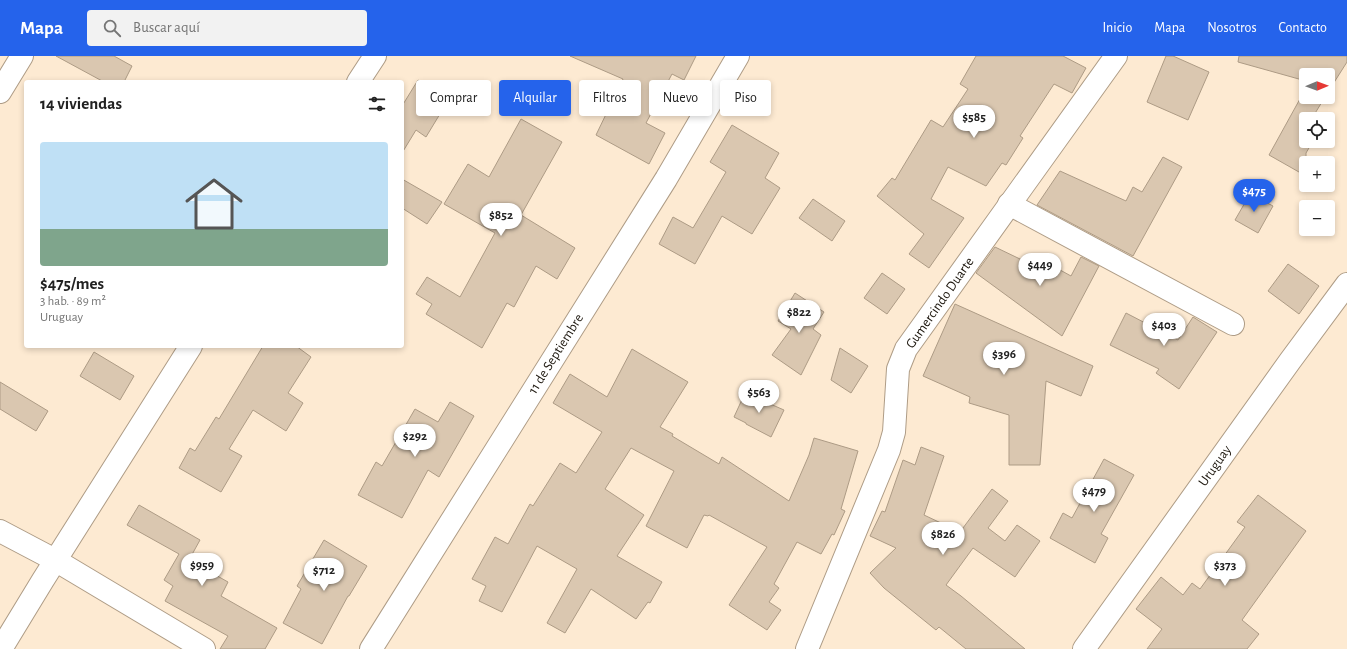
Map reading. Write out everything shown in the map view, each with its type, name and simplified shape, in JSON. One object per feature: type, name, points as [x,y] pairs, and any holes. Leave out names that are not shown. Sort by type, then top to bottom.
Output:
[{"type":"street","points":[[0,92],[22,56]]},
{"type":"street","points":[[359,80],[375,56]]},
{"type":"street","name":"11 de Septiembre","points":[[371,649],[662,186],[738,56]]},
{"type":"street","name":"Gumercindo Duarte","points":[[807,649],[889,450],[894,432],[898,369],[906,348],[1116,56]]},
{"type":"street","points":[[1009,204],[1233,324]]},
{"type":"street","name":"Uruguay","points":[[1084,649],[1290,361],[1347,284]]},
{"type":"street","points":[[1,649],[55,560],[190,348]]},
{"type":"street","points":[[0,531],[55,560],[204,649]]},
{"type":"building","points":[[56,56],[114,56],[132,66],[125,80],[100,80]]},
{"type":"building","points":[[570,56],[696,56],[684,80],[672,74],[669,80],[649,80],[650,116],[646,123],[665,133],[649,164],[596,135],[605,116],[641,116],[641,80],[623,79]]},
{"type":"building","points":[[976,56],[1063,56],[1086,68],[1072,93],[1054,84],[1020,136],[1023,138],[1006,165],[1002,163],[986,186],[948,167],[931,199],[964,218],[929,268],[909,254],[924,234],[877,196],[892,178],[895,180],[931,120],[943,127],[968,89],[960,84]]},
{"type":"building","points":[[1166,56],[1173,56],[1209,72],[1188,120],[1147,102]]},
{"type":"building","points":[[1239,56],[1347,56],[1347,62],[1335,81],[1335,68],[1299,68],[1299,79],[1238,62]]},
{"type":"building","points":[[416,83],[416,116],[439,116],[426,137],[416,130],[404,150],[404,103]]},
{"type":"building","points":[[1299,101],[1299,104],[1321,104],[1316,112],[1299,112],[1299,148],[1309,148],[1306,156],[1299,156],[1299,172],[1269,155]]},
{"type":"building","points":[[521,119],[562,142],[521,215],[575,248],[557,279],[536,266],[514,307],[507,303],[482,348],[426,314],[432,304],[416,294],[427,277],[460,297],[495,233],[444,204],[468,164],[489,177]]},
{"type":"building","points":[[732,125],[779,153],[765,178],[780,188],[752,234],[722,216],[695,264],[659,244],[673,217],[693,228],[726,172],[710,162]]},
{"type":"building","points":[[1163,157],[1182,167],[1133,256],[1037,205],[1060,171],[1126,201],[1133,187],[1142,192]]},
{"type":"building","points":[[404,180],[442,202],[427,224],[404,209]]},
{"type":"building","points":[[1250,194],[1273,206],[1258,233],[1235,220]]},
{"type":"building","points":[[813,199],[845,221],[832,241],[799,218]]},
{"type":"building","points":[[995,247],[1047,272],[1051,265],[1071,276],[1081,257],[1099,266],[1062,336],[976,273]]},
{"type":"building","points":[[1288,264],[1319,286],[1299,314],[1268,291]]},
{"type":"building","points":[[882,273],[905,289],[887,314],[864,298]]},
{"type":"building","points":[[795,293],[824,312],[813,329],[821,335],[801,375],[772,355],[791,329],[778,321]]},
{"type":"building","points":[[955,304],[1093,366],[1081,396],[1046,381],[1040,465],[1009,465],[1009,415],[969,403],[970,397],[923,376]]},
{"type":"building","points":[[1126,313],[1178,340],[1193,317],[1217,332],[1179,389],[1156,373],[1159,369],[1110,345]]},
{"type":"building","points":[[262,348],[299,348],[311,357],[288,393],[303,403],[286,431],[253,410],[229,449],[242,456],[221,492],[179,468],[190,448],[195,451],[216,417],[219,419]]},
{"type":"building","points":[[840,348],[868,366],[851,393],[831,380]]},
{"type":"building","points":[[632,349],[688,382],[660,427],[673,434],[672,436],[719,464],[722,457],[789,501],[809,455],[814,438],[858,451],[841,509],[845,511],[834,535],[832,534],[821,554],[797,542],[774,584],[779,588],[769,602],[781,610],[767,630],[729,605],[767,547],[709,515],[704,515],[687,548],[646,526],[674,471],[631,448],[605,489],[644,515],[617,556],[662,582],[650,603],[648,602],[636,619],[591,589],[565,633],[547,623],[577,569],[537,546],[502,612],[479,601],[486,586],[472,579],[495,537],[508,544],[530,504],[533,506],[560,463],[576,473],[602,432],[553,403],[570,374],[607,397]]},
{"type":"building","points":[[94,352],[134,376],[120,400],[80,376]]},
{"type":"building","points":[[0,382],[48,411],[36,431],[0,409]]},
{"type":"building","points":[[745,393],[784,410],[771,437],[734,417]]},
{"type":"building","points":[[450,402],[474,416],[439,477],[428,470],[402,518],[358,495],[376,462],[382,466],[415,409],[438,422]]},
{"type":"building","points":[[921,447],[944,456],[924,515],[960,532],[992,489],[1008,501],[988,528],[1005,541],[1017,525],[1040,541],[1015,577],[973,548],[946,585],[1025,649],[966,649],[939,627],[936,630],[884,588],[870,573],[896,548],[870,536],[882,511],[885,512],[903,460],[915,465]]},
{"type":"building","points":[[1104,459],[1134,475],[1101,534],[1108,538],[1095,563],[1050,538],[1063,513],[1072,518]]},
{"type":"building","points":[[1258,495],[1306,531],[1242,620],[1259,634],[1247,649],[1147,649],[1162,629],[1136,609],[1161,577],[1183,595],[1192,583],[1200,589],[1245,527],[1237,522]]},
{"type":"building","points":[[139,505],[200,540],[189,560],[228,582],[221,596],[277,628],[265,649],[220,649],[228,636],[165,601],[173,586],[164,580],[179,554],[127,525]]},
{"type":"building","points":[[324,540],[367,566],[348,596],[322,644],[283,623],[301,589],[297,586]]}]
